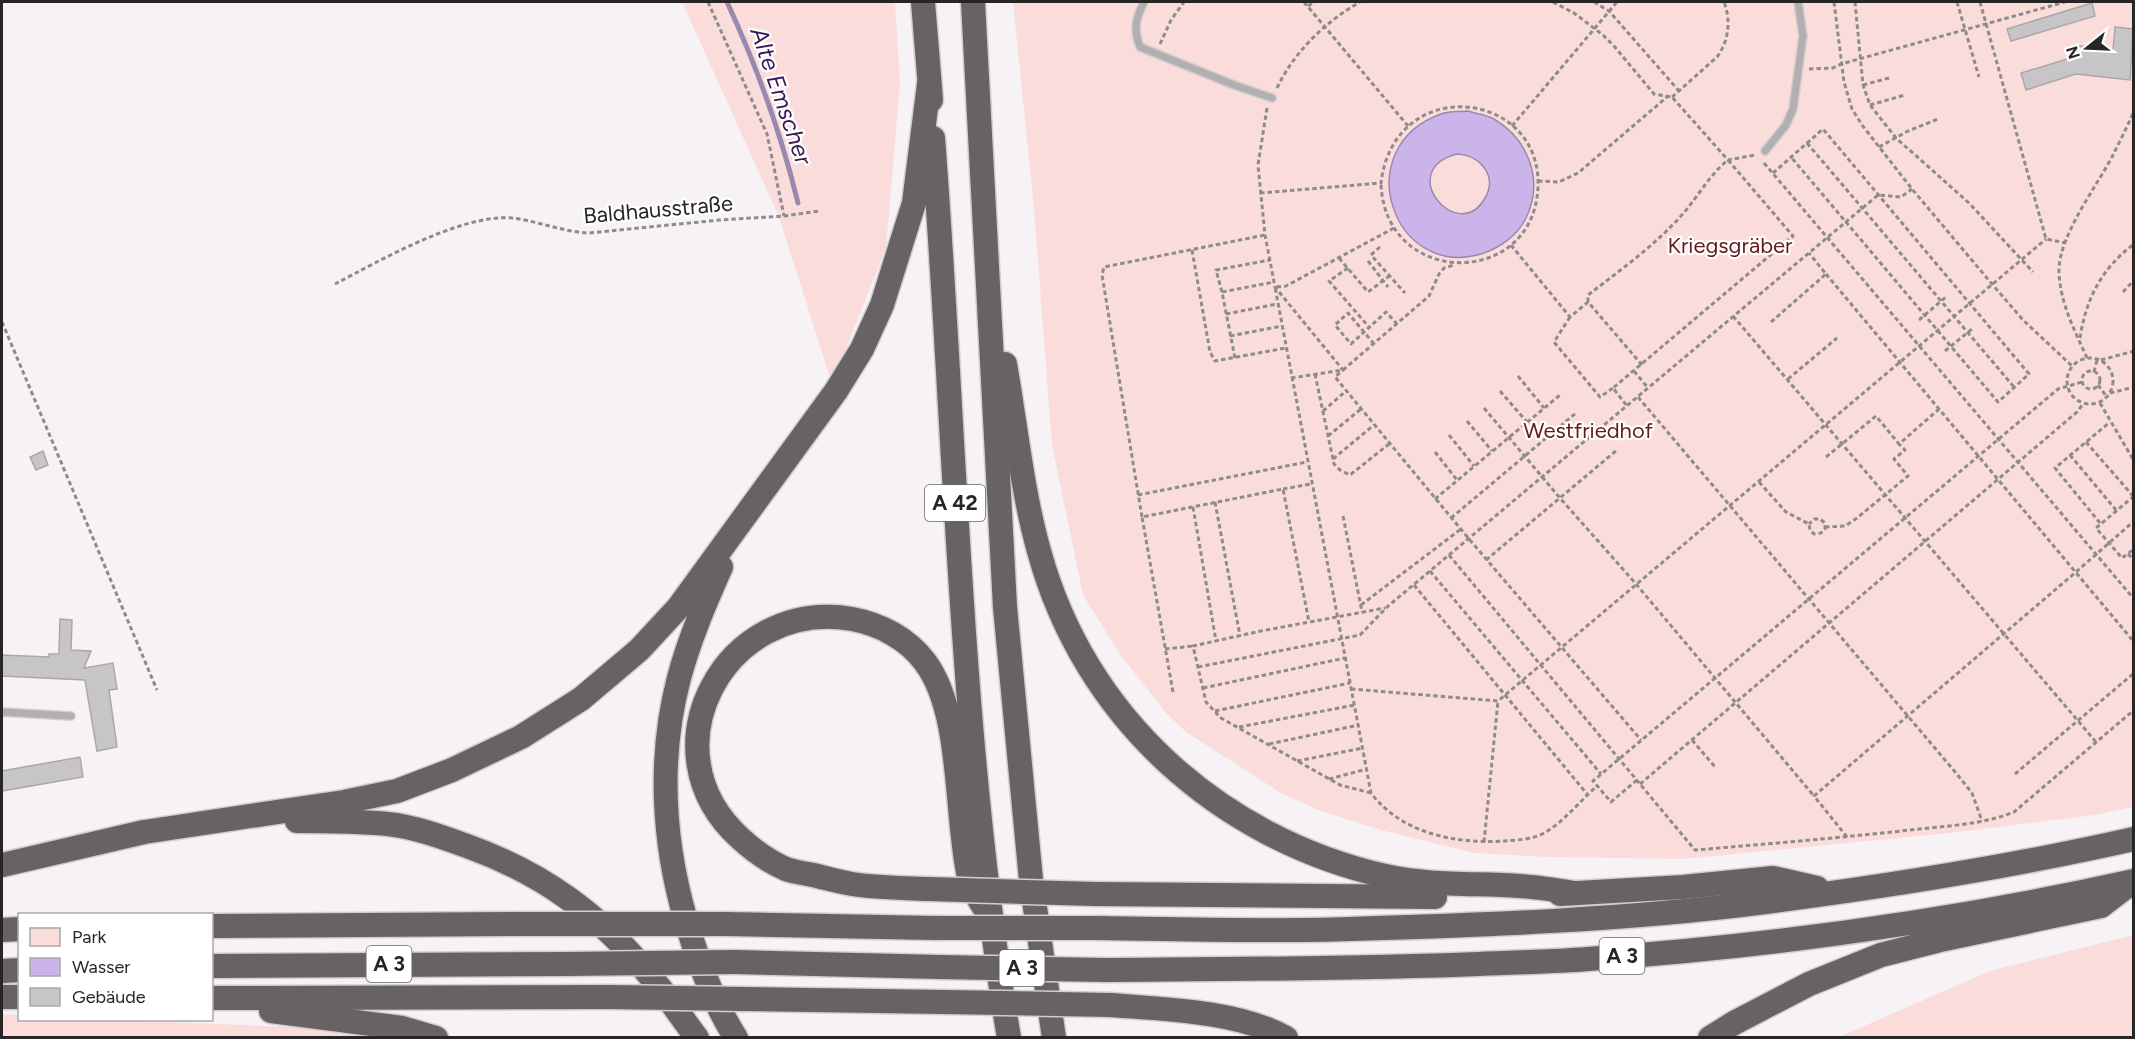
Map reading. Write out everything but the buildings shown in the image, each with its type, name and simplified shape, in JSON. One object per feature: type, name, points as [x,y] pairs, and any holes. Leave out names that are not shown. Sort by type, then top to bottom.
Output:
[{"type":"highway","name":"A 42","points":[[923,2],[970,724],[991,921],[1009,1038]]},
{"type":"highway","name":"A 42","points":[[973,2],[1005,607],[1014,724],[1031,880],[1054,1036]]},
{"type":"highway","points":[[2,865],[144,832],[344,802],[397,791],[452,770],[521,737],[581,699],[639,650],[678,608],[836,391],[862,349],[882,305],[914,203],[929,84]]},
{"type":"highway","points":[[986,253],[1039,551],[1053,595],[1075,646],[1106,693],[1137,732],[1183,777],[1221,807],[1291,845],[1337,862],[1368,872],[1413,881],[1520,886],[1574,892]]},
{"type":"highway","points":[[736,1038],[708,983],[691,938],[672,864],[665,797],[670,728],[678,679],[694,630],[740,524]]},
{"type":"highway","points":[[991,921],[969,879],[950,729],[943,695],[926,663],[916,652],[891,633],[859,621],[842,618],[805,619],[774,627],[758,636],[733,657],[721,672],[708,696],[701,713],[697,733],[697,757],[701,777],[717,813],[731,831],[754,851],[786,869],[853,884],[929,890],[1094,894],[1523,897],[1574,892],[1683,887],[1773,878],[1834,892]]},
{"type":"highway","points":[[230,819],[391,824],[446,838],[496,857],[542,879],[579,905],[615,937],[650,976],[697,1038]]},
{"type":"highway","name":"A 3","points":[[213,926],[726,924],[934,928],[1348,929],[1585,919],[1756,903],[1911,881],[2050,857],[2133,839]]},
{"type":"highway","points":[[1710,1038],[1809,984],[1881,955],[1940,940],[2101,906],[2133,881]]},
{"type":"highway","name":"A 3","points":[[213,966],[735,962],[1105,970],[1352,969],[1587,959],[1761,943],[1919,922],[2064,897],[2133,881]]},
{"type":"highway","points":[[2,930],[18,929]]},
{"type":"highway","points":[[2,971],[18,970]]},
{"type":"highway","points":[[2,997],[18,998]]},
{"type":"highway","points":[[213,998],[609,997],[1110,1005],[1181,1011],[1241,1021],[1286,1038]]},
{"type":"highway","points":[[213,1007],[347,1020],[402,1028],[436,1038]]},
{"type":"lane","points":[[1144,2],[1139,12],[1135,33],[1140,46],[1234,85],[1272,98]]},
{"type":"lane","points":[[1765,150],[1786,125],[1793,108],[1803,36],[1798,2]]},
{"type":"lane","points":[[2,712],[71,716]]},
{"type":"path","points":[[708,2],[767,134],[784,216]]},
{"type":"path","points":[[1156,52],[1171,20],[1184,2]]},
{"type":"path","points":[[1304,2],[1408,126]]},
{"type":"path","points":[[1308,6],[1315,2]]},
{"type":"path","points":[[1360,2],[1325,27],[1293,60],[1272,98],[1265,117],[1258,165],[1265,235],[1371,793],[1389,813],[1417,828],[1464,842],[1484,842],[1522,840],[1548,831],[1597,786]]},
{"type":"path","points":[[1553,2],[1574,12],[1614,46],[1654,94],[1670,97],[1793,236],[1642,365],[1600,397],[1554,342],[1570,316],[1588,302]]},
{"type":"path","points":[[1594,2],[1609,11],[1679,91]]},
{"type":"path","points":[[1512,126],[1617,2]]},
{"type":"path","points":[[1538,181],[1559,182],[1578,173],[1717,57],[1723,50],[1728,21],[1724,2]]},
{"type":"path","points":[[1834,2],[1841,64],[1847,97],[1852,109],[1912,189],[1992,284],[2036,333],[2072,366]]},
{"type":"path","points":[[1855,2],[1863,85],[1870,105],[1896,138],[1969,202],[2033,273]]},
{"type":"path","points":[[1957,2],[1979,77]]},
{"type":"path","points":[[1980,2],[2046,239]]},
{"type":"path","points":[[1798,68],[1833,69],[1841,64],[2065,2]]},
{"type":"path","points":[[1863,85],[1889,78]]},
{"type":"path","points":[[1870,105],[1905,95]]},
{"type":"path","points":[[1456,264],[1438,260],[1410,246],[1394,228],[1384,205],[1381,183],[1386,156],[1408,126],[1432,111],[1460,106],[1488,111],[1512,126],[1532,153],[1538,181],[1537,197],[1531,219],[1511,245],[1491,257],[1444,268],[1429,296],[1335,377],[1486,560],[1641,740]]},
{"type":"path","points":[[2087,358],[2064,302],[2059,263],[2076,220],[2115,152],[2133,114]]},
{"type":"path","points":[[1879,147],[1938,119]]},
{"type":"path","points":[[1773,173],[1791,157],[1823,129],[2029,374],[1998,402],[1791,157]]},
{"type":"path","points":[[1807,143],[2013,387]]},
{"type":"path","points":[[1642,365],[1588,302],[1588,296],[1644,252],[1680,217],[1728,160],[1757,155]]},
{"type":"path","points":[[1762,161],[2133,599]]},
{"type":"path","points":[[1260,193],[1381,183]]},
{"type":"path","points":[[1198,667],[1360,634],[1387,607],[1878,195],[1901,197],[1912,189]]},
{"type":"path","name":"Baldhausstraße","points":[[335,284],[410,245],[478,221],[511,218],[571,232],[589,233],[819,211]]},
{"type":"path","points":[[1275,287],[1286,286],[1394,228]]},
{"type":"path","points":[[1173,692],[1102,275],[1104,267],[1265,235]]},
{"type":"path","points":[[1351,689],[1498,701],[2021,259],[2046,239],[2066,243]]},
{"type":"path","points":[[2080,341],[2084,312],[2100,279],[2133,244]]},
{"type":"path","points":[[1511,245],[1570,316]]},
{"type":"path","points":[[1380,247],[1371,255],[1391,274],[1405,293]]},
{"type":"path","points":[[1192,250],[1210,352],[1215,361],[1286,348]]},
{"type":"path","points":[[1809,253],[2133,642]]},
{"type":"path","points":[[1339,258],[1368,292],[1391,274]]},
{"type":"path","points":[[1235,358],[1216,270],[1270,260]]},
{"type":"path","points":[[1368,261],[1388,287]]},
{"type":"path","points":[[1348,268],[1329,281],[1369,327]]},
{"type":"path","points":[[1771,322],[1826,274]]},
{"type":"path","points":[[2123,292],[2133,280]]},
{"type":"path","points":[[1222,292],[1274,282]]},
{"type":"path","points":[[1275,287],[1343,370]]},
{"type":"path","points":[[1919,320],[1947,296]]},
{"type":"path","points":[[1226,314],[1278,303]]},
{"type":"path","points":[[1374,344],[1364,332],[1348,313],[1335,325],[1351,344],[1364,332],[1369,327],[1386,312],[1397,324]]},
{"type":"path","points":[[1734,316],[2096,742]]},
{"type":"path","points":[[2,322],[157,690]]},
{"type":"path","points":[[1230,336],[1282,326]]},
{"type":"path","points":[[1945,351],[1972,328]]},
{"type":"path","points":[[1788,379],[1837,338]]},
{"type":"path","points":[[2099,360],[2106,365],[2113,378],[2110,393],[2100,403],[2084,404],[2076,400],[2067,386],[2067,378],[2072,366],[2087,358],[2099,360],[2133,351]]},
{"type":"path","points":[[2094,372],[2099,360]]},
{"type":"path","points":[[1292,378],[1343,370]]},
{"type":"path","points":[[1634,371],[1648,388]]},
{"type":"path","points":[[2090,371],[2100,379],[2095,388],[2088,389],[2082,382],[2084,374],[2090,371]]},
{"type":"path","points":[[1315,374],[1334,464],[1340,470],[1350,475],[1389,444]]},
{"type":"path","points":[[1518,376],[1544,408]]},
{"type":"path","points":[[1637,780],[1611,802],[1593,781],[2058,388],[2082,382]]},
{"type":"path","points":[[2098,385],[2107,397]]},
{"type":"path","points":[[2110,393],[2133,387]]},
{"type":"path","points":[[1613,388],[1627,406]]},
{"type":"path","points":[[1323,411],[1346,391]]},
{"type":"path","points":[[1500,391],[1527,422]]},
{"type":"path","points":[[1435,499],[1560,395]]},
{"type":"path","points":[[1638,397],[1972,794],[1982,821]]},
{"type":"path","points":[[2100,403],[2133,461]]},
{"type":"path","points":[[1640,784],[2084,404]]},
{"type":"path","points":[[1484,408],[1636,584],[1846,837]]},
{"type":"path","points":[[1328,436],[1361,409]]},
{"type":"path","points":[[1899,444],[1939,409]]},
{"type":"path","points":[[1451,518],[1576,413]]},
{"type":"path","points":[[1825,527],[1845,526],[1908,476],[1894,459],[1905,450],[1876,416],[1826,457]]},
{"type":"path","points":[[1467,421],[1492,452]]},
{"type":"path","points":[[2100,523],[2055,468],[2110,422]]},
{"type":"path","points":[[1334,459],[1374,425]]},
{"type":"path","points":[[1449,435],[1474,466]]},
{"type":"path","points":[[2086,442],[2133,496],[2096,528],[2122,558],[2133,549]]},
{"type":"path","points":[[1486,560],[1617,450]]},
{"type":"path","points":[[1435,452],[1457,480]]},
{"type":"path","points":[[2128,452],[2133,455]]},
{"type":"path","points":[[2070,455],[2116,510]]},
{"type":"path","points":[[1138,495],[1307,462]]},
{"type":"path","points":[[1759,482],[1786,512],[1809,524],[1812,532],[1821,533],[1825,527]]},
{"type":"path","points":[[1142,517],[1311,484]]},
{"type":"path","points":[[1283,489],[1309,622]]},
{"type":"path","points":[[1215,502],[1240,636]]},
{"type":"path","points":[[1193,507],[1216,641]]},
{"type":"path","points":[[1343,516],[1362,612]]},
{"type":"path","points":[[1809,524],[1818,518],[1823,521],[1825,527]]},
{"type":"path","points":[[1814,796],[2133,521]]},
{"type":"path","points":[[1361,605],[1461,529]]},
{"type":"path","points":[[2128,554],[2133,560]]},
{"type":"path","points":[[1449,555],[1695,850],[1846,837],[1982,821],[2014,812],[2133,710]]},
{"type":"path","points":[[1430,571],[1601,774]]},
{"type":"path","points":[[1414,585],[1588,794]]},
{"type":"path","points":[[1165,649],[1193,646],[1387,607]]},
{"type":"path","points":[[1193,646],[1206,702],[1221,718],[1340,785],[1371,793]]},
{"type":"path","points":[[1203,688],[1345,658]]},
{"type":"path","points":[[2015,774],[2133,673]]},
{"type":"path","points":[[1215,711],[1350,683]]},
{"type":"path","points":[[1484,842],[1498,701]]},
{"type":"path","points":[[1237,727],[1355,705]]},
{"type":"path","points":[[1267,744],[1359,725]]},
{"type":"path","points":[[1692,740],[1716,768]]},
{"type":"path","points":[[1297,761],[1363,748]]},
{"type":"path","points":[[1329,778],[1367,769]]},
{"type":"green space","points":[[682,2],[895,2],[900,82],[886,248],[832,384],[779,217]]},
{"type":"green space","name":"Westfriedhof","points":[[1013,2],[2133,2],[2133,807],[2095,815],[1950,833],[1683,859],[1549,857],[1474,853],[1381,830],[1318,810],[1281,793],[1186,732],[1167,714],[1121,656],[1083,595],[1052,445],[1034,209]]},
{"type":"green space","points":[[2133,935],[2133,1037],[1839,1037],[1990,971]]},
{"type":"green space","points":[[2,1014],[18,1015],[18,1021],[141,1021],[341,1029],[361,1037],[2,1038]]},
{"type":"water","points":[[1468,111],[1494,119],[1516,138],[1530,162],[1534,190],[1523,224],[1508,240],[1481,254],[1450,257],[1424,248],[1405,230],[1393,206],[1389,180],[1396,153],[1412,131],[1441,114]],"holes":[[[1457,154],[1473,158],[1484,168],[1489,182],[1485,198],[1473,211],[1460,214],[1448,209],[1437,200],[1431,188],[1431,174],[1439,162]]]},
{"type":"waterway","name":"Alte Emscher","points":[[727,2],[767,101],[798,203]]},
{"type":"park label","name":"Kriegsgräber","points":[[1730,245]]}]
